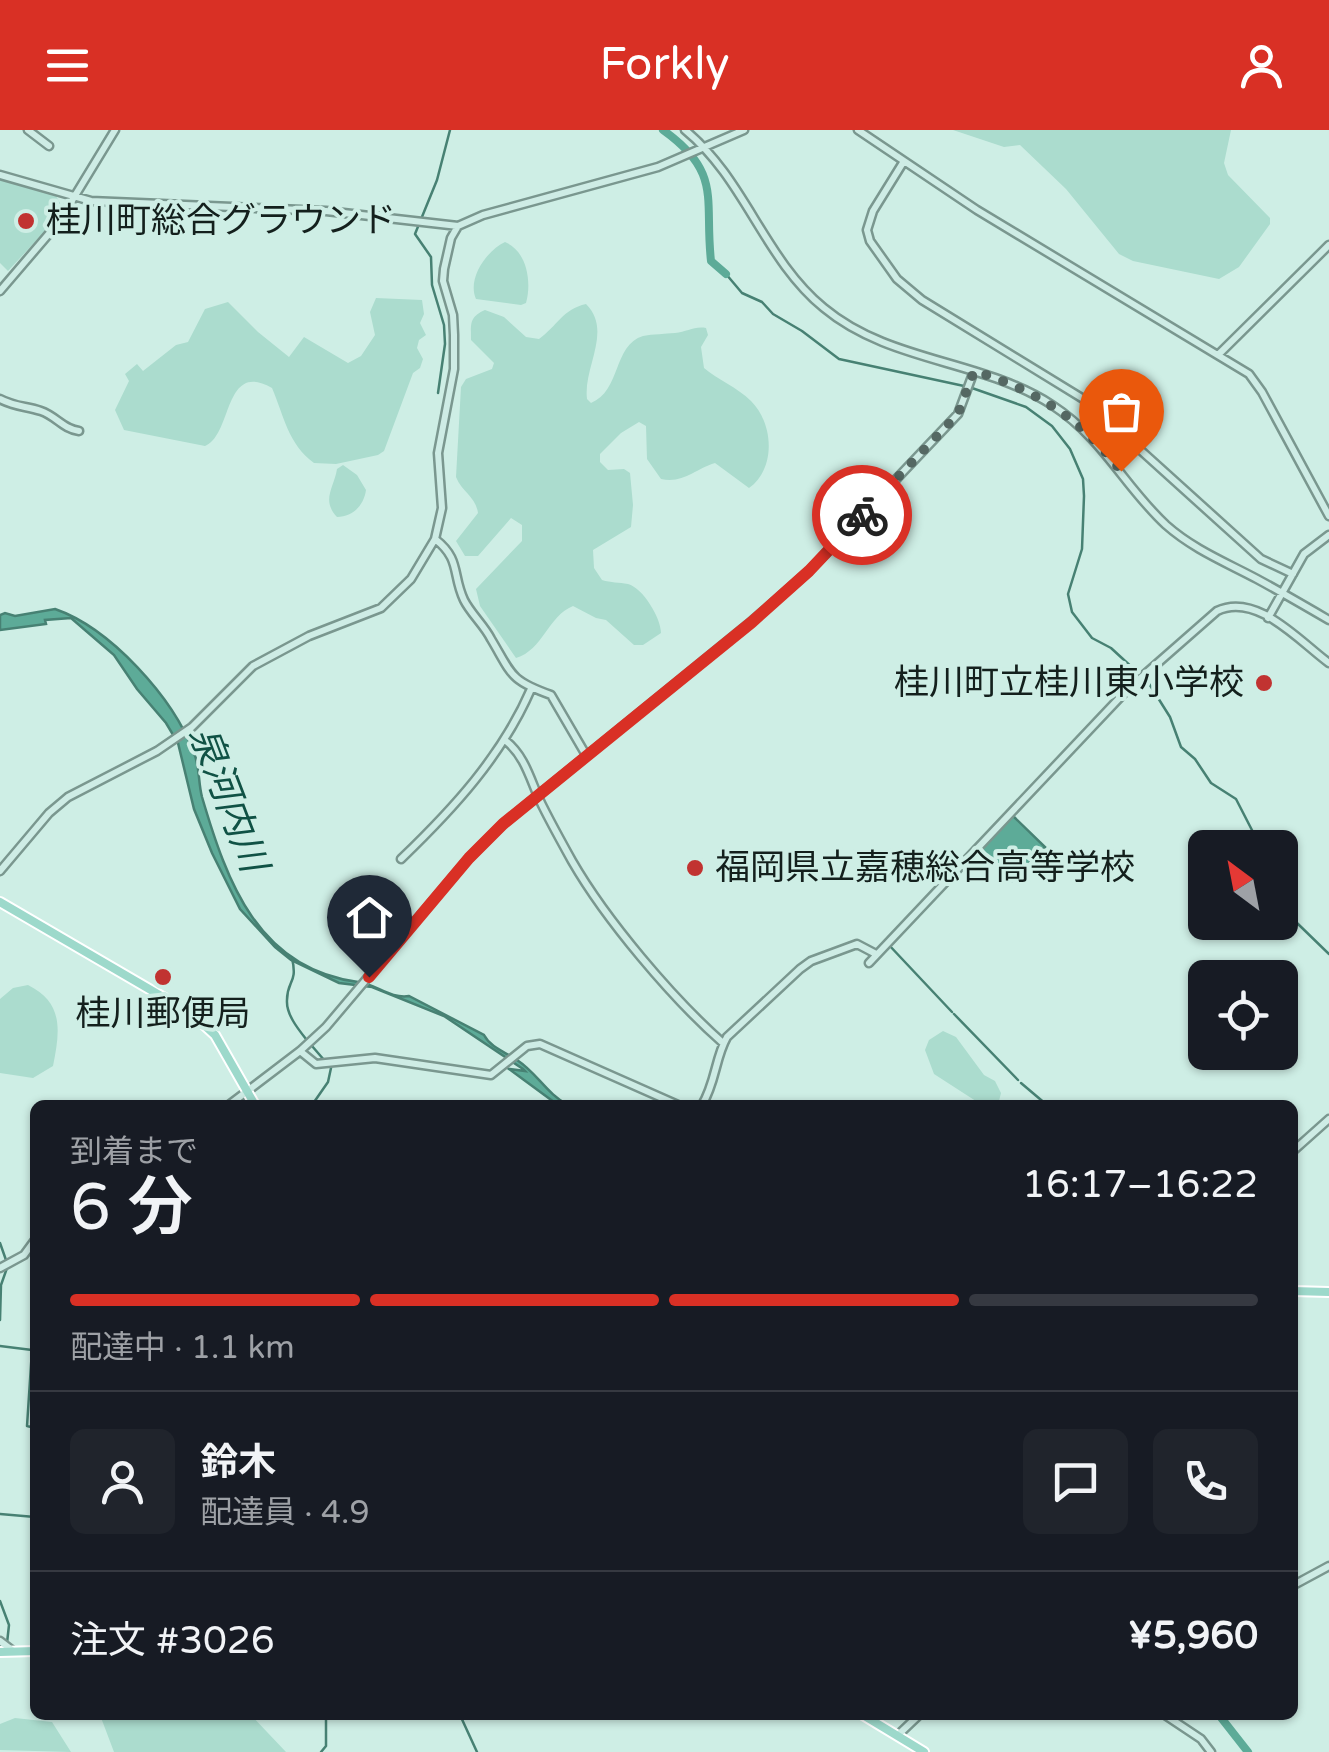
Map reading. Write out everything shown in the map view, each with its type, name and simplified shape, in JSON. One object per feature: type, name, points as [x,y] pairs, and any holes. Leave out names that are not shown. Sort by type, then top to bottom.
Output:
[{"type":"main road","points":[[0,902],[192,1014],[215,1035],[252,1100]]},
{"type":"main road","points":[[1298,1290],[1329,1292]]},
{"type":"main road","points":[[0,1652],[30,1652]]},
{"type":"main road","points":[[872,1720],[924,1752]]},
{"type":"street","points":[[28,130],[49,146]]},
{"type":"street","points":[[0,292],[42,244],[115,130]]},
{"type":"street","points":[[685,130],[732,182],[785,268],[826,310],[877,341],[1030,392],[1075,422],[1106,450],[1144,502],[1176,534],[1329,620]]},
{"type":"street","points":[[0,174],[74,198],[326,211],[458,226],[689,155],[744,130]]},
{"type":"street","points":[[858,130],[978,210],[1240,368],[1262,392],[1329,516]]},
{"type":"street","points":[[904,161],[873,211],[867,230],[870,241],[898,279],[922,300],[1086,400],[1261,559],[1293,574]]},
{"type":"street","points":[[0,871],[55,807],[190,728],[252,666],[309,636],[390,602],[411,579],[436,539],[442,508],[438,453],[454,370],[453,316],[443,282],[451,238],[458,226]]},
{"type":"street","points":[[1218,356],[1329,245]]},
{"type":"street","points":[[235,1100],[300,1051],[352,997],[469,858],[537,794],[783,595],[960,410],[974,371]]},
{"type":"street","points":[[0,398],[14,407],[45,413],[65,428],[79,431]]},
{"type":"street","points":[[1268,618],[1308,550],[1329,535]]},
{"type":"street","points":[[436,539],[454,560],[464,601],[493,641],[506,669],[531,689],[551,695],[586,755]]},
{"type":"street","points":[[869,963],[1159,659],[1222,608],[1254,608],[1329,663]]},
{"type":"street","points":[[401,859],[458,802],[506,741],[531,689]]},
{"type":"street","points":[[506,741],[520,755],[573,864],[597,898],[694,1018],[723,1044]]},
{"type":"street","points":[[704,1100],[716,1076],[723,1044],[735,1028],[812,961],[856,944],[876,954]]},
{"type":"street","points":[[300,1051],[309,1060],[322,1064],[360,1058],[396,1059],[491,1074],[533,1044],[543,1045],[667,1100]]},
{"type":"street","points":[[1298,1146],[1329,1118]]},
{"type":"street","points":[[0,1268],[24,1255],[30,1247]]},
{"type":"street","points":[[1298,1583],[1329,1566]]},
{"type":"street","points":[[0,1641],[14,1652]]},
{"type":"street","points":[[898,1735],[914,1720]]},
{"type":"street","points":[[1172,1720],[1200,1739],[1211,1752]]},
{"type":"shaded area","points":[[953,130],[1231,130],[1224,163],[1228,175],[1270,218],[1270,224],[1239,267],[1219,279],[1133,261],[1119,254],[1066,189],[1020,145],[1004,147]]},
{"type":"shaded area","name":"桂川町総合グラウンド","points":[[0,178],[55,194],[61,205],[47,229],[8,271],[0,263]]},
{"type":"shaded area","points":[[505,242],[518,252],[526,268],[528,295],[521,305],[476,299],[474,283],[480,266]]},
{"type":"shaded area","points":[[376,298],[422,300],[424,314],[420,323],[426,335],[417,348],[423,359],[420,368],[413,373],[384,451],[378,455],[336,464],[314,463],[292,438],[272,388],[256,382],[237,391],[214,439],[205,446],[124,430],[115,410],[129,381],[125,374],[137,364],[143,371],[176,345],[188,342],[205,309],[228,302],[289,357],[304,337],[348,363],[361,356],[375,335],[370,312]]},
{"type":"shaded area","points":[[586,304],[597,326],[587,387],[591,403],[608,389],[633,341],[643,336],[706,328],[708,335],[701,347],[704,368],[746,396],[759,411],[768,434],[768,458],[758,480],[749,488],[715,463],[682,478],[661,479],[647,459],[646,426],[639,422],[621,433],[600,454],[600,462],[608,470],[624,469],[630,473],[631,527],[593,550],[594,568],[602,580],[628,584],[639,591],[655,612],[661,633],[643,645],[634,645],[606,620],[573,606],[557,617],[533,648],[516,658],[480,606],[476,589],[522,541],[522,525],[511,518],[478,556],[465,556],[456,541],[478,513],[456,477],[461,387],[466,379],[492,369],[494,363],[471,340],[471,325],[476,315],[485,310],[504,317],[526,337],[539,339],[566,314]]},
{"type":"shaded area","points":[[343,465],[357,475],[366,490],[357,509],[337,517],[329,499],[337,469]]},
{"type":"shaded area","points":[[55,609],[76,618],[118,648],[155,688],[196,758],[202,797],[236,889],[271,940],[295,960],[324,974],[409,996],[484,1035],[561,1100],[551,1100],[509,1069],[523,1069],[444,1016],[372,987],[339,983],[291,960],[275,947],[240,909],[212,853],[194,809],[178,743],[114,655],[71,618],[0,630],[0,615]]},
{"type":"shaded area","points":[[1012,815],[1045,847],[1012,881],[979,849]]},
{"type":"shaded area","points":[[28,985],[54,1009],[58,1030],[53,1066],[33,1078],[0,1073],[0,999],[13,988]]},
{"type":"shaded area","points":[[943,1031],[956,1037],[984,1075],[995,1081],[1001,1093],[999,1100],[974,1100],[934,1074],[925,1050],[929,1040]]},
{"type":"shaded area","points":[[15,1718],[52,1722],[71,1752],[0,1750],[0,1724]]},
{"type":"shaded area","points":[[102,1720],[256,1720],[286,1752],[114,1752]]},
{"type":"waterway","points":[[438,393],[444,325],[432,285],[431,257],[415,234],[437,180],[450,130]]},
{"type":"waterway","points":[[663,130],[682,145],[703,174],[709,204],[711,261],[726,274]]},
{"type":"waterway","points":[[726,274],[742,293],[762,302],[773,314],[839,359],[964,386]]},
{"type":"waterway","points":[[972,388],[1026,407],[1052,426],[1070,449],[1083,479],[1084,496],[1082,549],[1068,594],[1072,612],[1092,638],[1111,648],[1148,682],[1170,717],[1181,747],[1195,759],[1211,783],[1236,799],[1252,830]]},
{"type":"waterway","points":[[1298,924],[1329,954]]},
{"type":"waterway","points":[[888,944],[952,1012]]},
{"type":"waterway","points":[[292,958],[294,973],[287,1005],[306,1039]]},
{"type":"waterway","points":[[954,1014],[1018,1080]]},
{"type":"waterway","points":[[312,1046],[331,1068],[328,1082],[315,1100]]},
{"type":"waterway","points":[[1021,1083],[1041,1100]]},
{"type":"waterway","points":[[0,1243],[6,1260]]},
{"type":"waterway","points":[[0,1320],[1,1285],[7,1268]]},
{"type":"waterway","points":[[0,1346],[30,1350]]},
{"type":"waterway","points":[[30,1380],[27,1426],[30,1427]]},
{"type":"waterway","points":[[0,1514],[30,1517]]},
{"type":"waterway","points":[[0,1601],[9,1625],[7,1643]]},
{"type":"waterway","points":[[321,1752],[326,1746],[326,1720]]},
{"type":"waterway","points":[[462,1720],[477,1752]]},
{"type":"waterway","name":"泉河内川","points":[[1223,1720],[1248,1752]]},
{"type":"way so far","points":[[862,515],[958,414],[974,371],[1030,392],[1053,406],[1096,440],[1121,471]]},
{"type":"place","name":"桂川町総合グラウンド","points":[[26,221]]},
{"type":"place","name":"桂川町立桂川東小学校","points":[[1264,683]]},
{"type":"place","name":"福岡県立嘉穂総合高等学校","points":[[695,868]]},
{"type":"place","name":"桂川郵便局","points":[[163,977]]},
{"type":"route","points":[[369,977],[469,858],[503,824],[752,622],[809,571],[862,515]]}]
